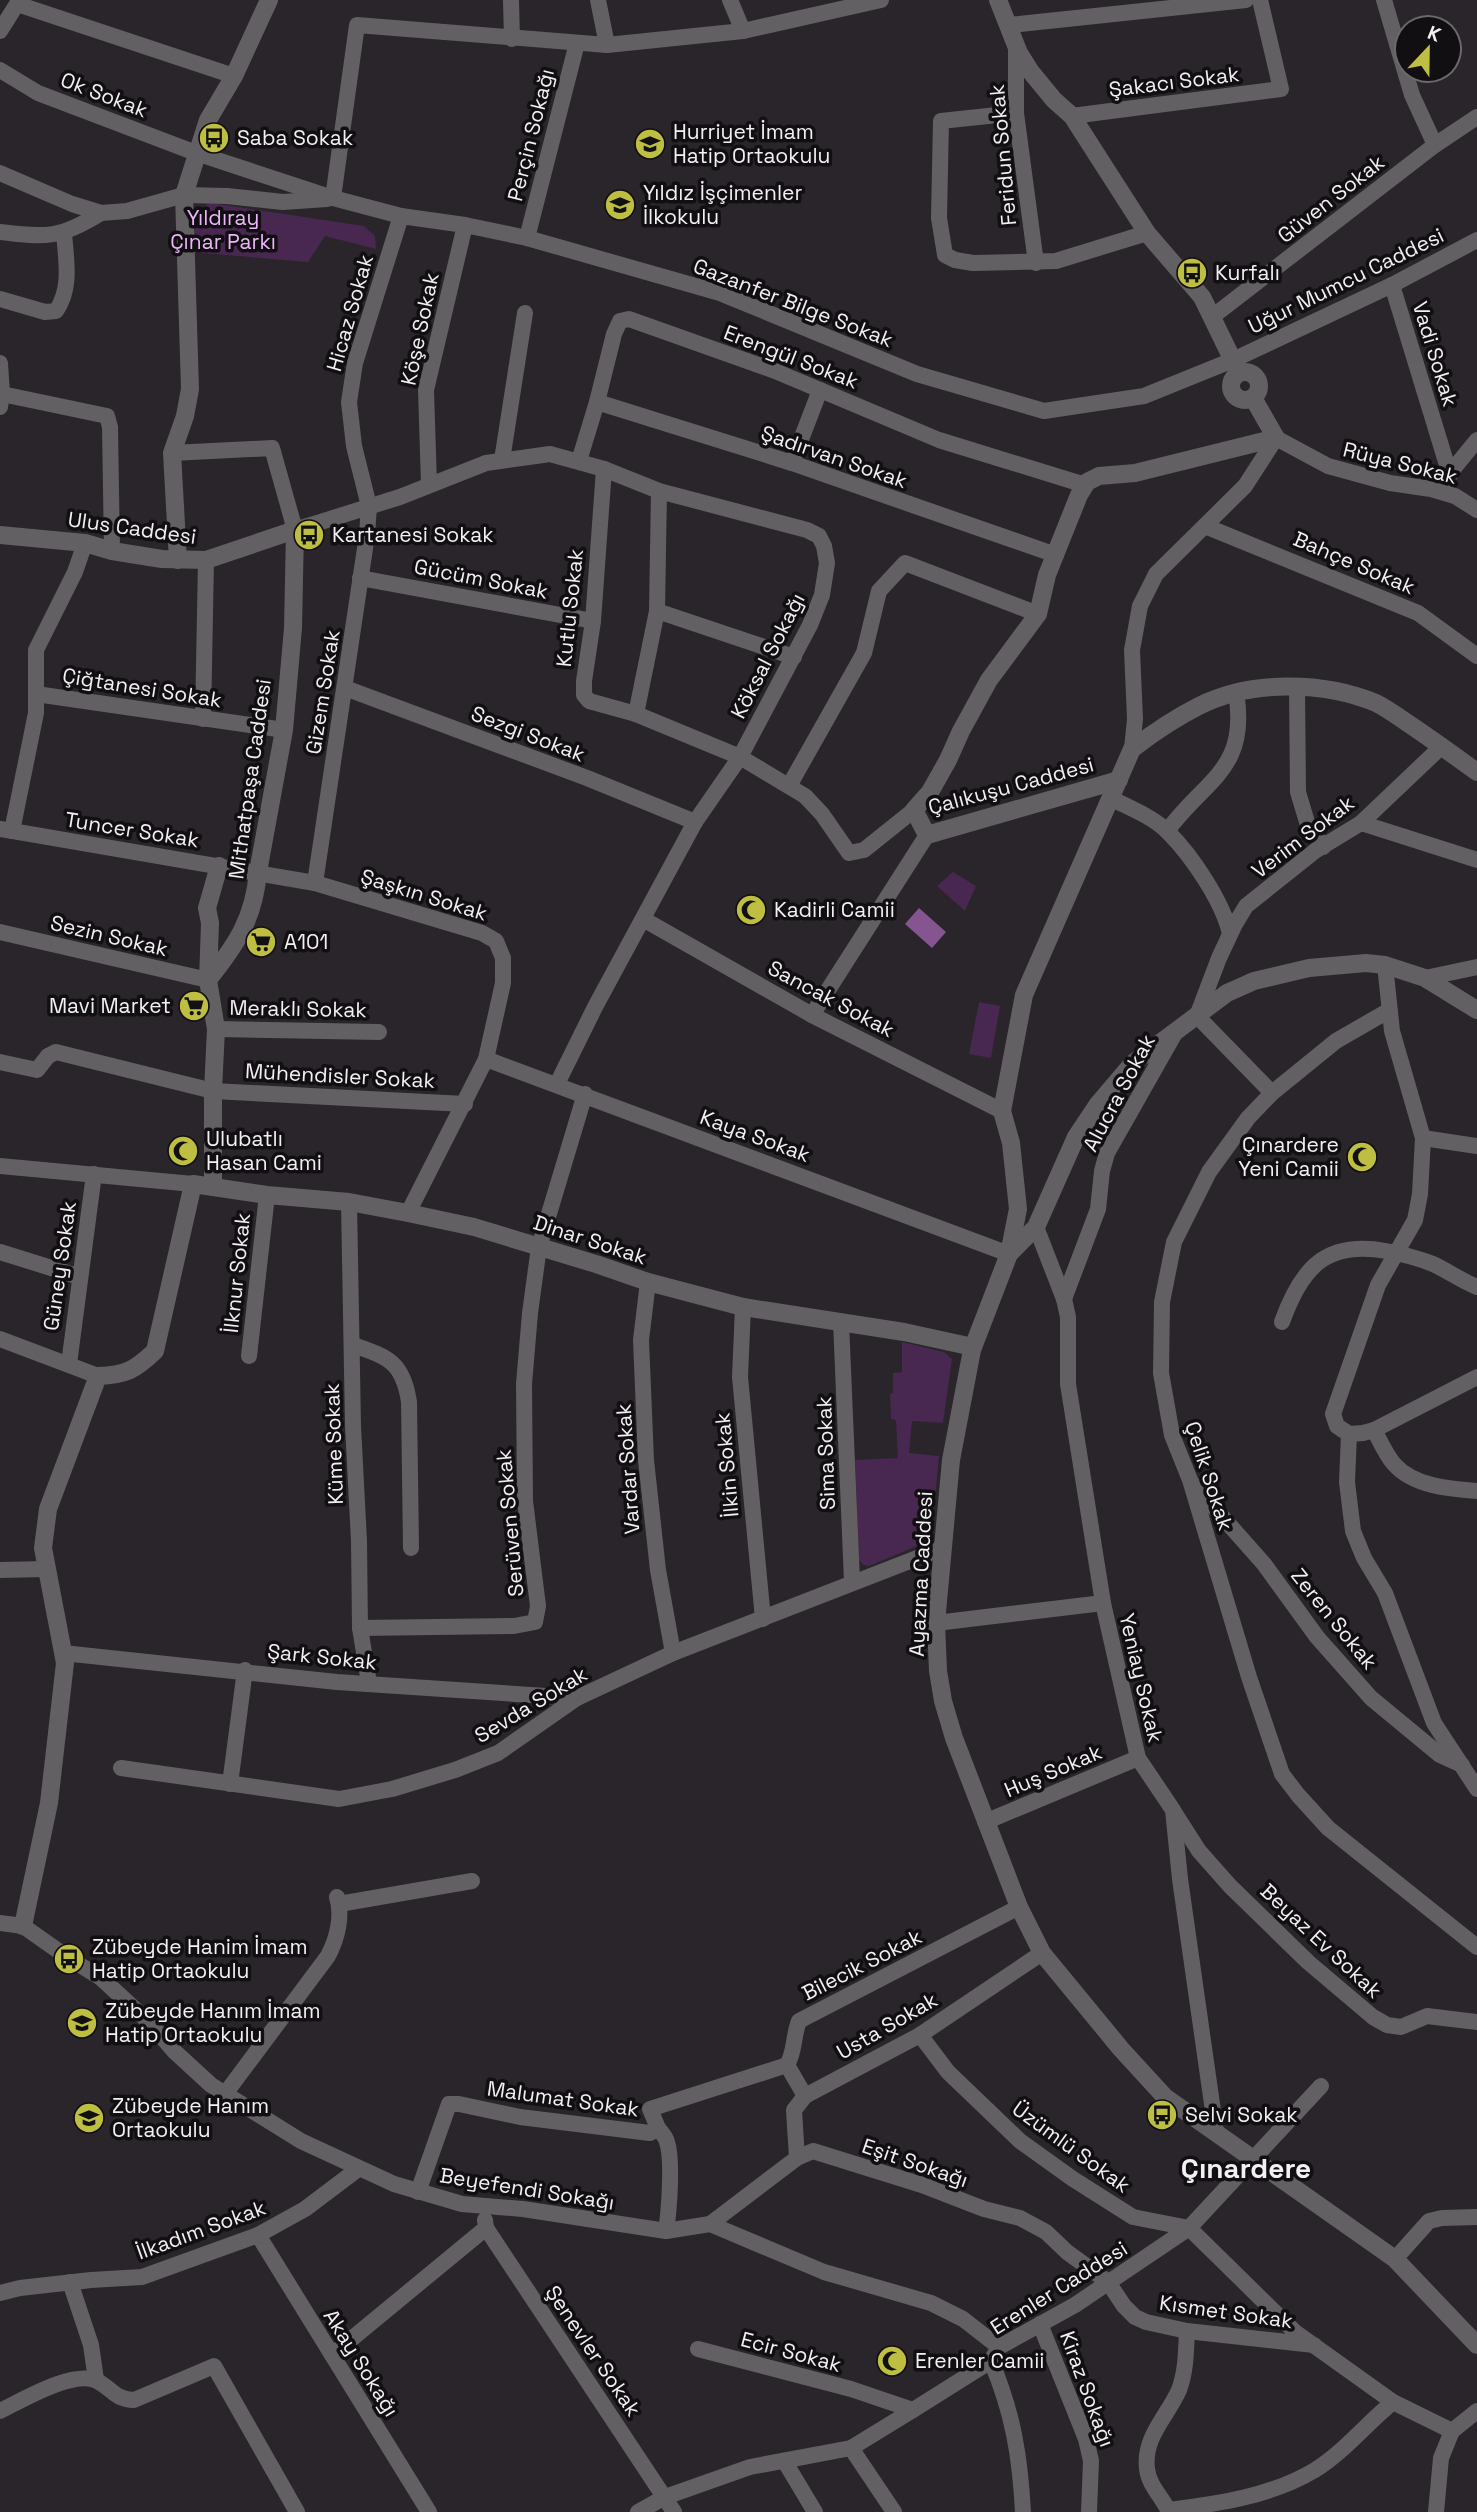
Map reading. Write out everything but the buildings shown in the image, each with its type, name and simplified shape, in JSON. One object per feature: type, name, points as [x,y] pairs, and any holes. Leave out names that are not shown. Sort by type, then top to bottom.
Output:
[{"type":"street","points":[[178,560],[172,453],[185,416],[190,389],[184,195],[208,120],[234,76],[269,0]]},
{"type":"street","points":[[510,0],[512,39]]},
{"type":"street","points":[[598,0],[607,45]]},
{"type":"street","points":[[730,0],[743,31]]},
{"type":"street","points":[[0,173],[72,204],[101,213],[127,211],[184,195],[283,201],[333,198],[358,25],[607,45],[743,31],[852,3],[881,0]]},
{"type":"street","points":[[998,0],[1019,53],[1043,88],[1072,116],[1147,233],[1202,297],[1236,366],[1231,383],[1233,392],[1240,398],[1253,398],[1276,438]]},
{"type":"street","points":[[1010,25],[1246,0]]},
{"type":"street","name":"Şakacı Sokak","points":[[1072,116],[1281,89],[1260,0]]},
{"type":"street","points":[[1384,0],[1412,95],[1435,145]]},
{"type":"street","points":[[0,32],[17,4],[234,76]]},
{"type":"street","name":"Perçin Sokağı","points":[[527,238],[577,43]]},
{"type":"street","name":"Feridun Sokak","points":[[1016,43],[1016,113],[1036,263]]},
{"type":"street","name":"Ok Sokak","points":[[0,70],[38,93],[196,152],[333,198]]},
{"type":"street","points":[[1016,113],[941,121],[939,218],[945,255],[973,263],[1056,261],[1147,233]]},
{"type":"street","name":"Güven Sokak","points":[[1212,317],[1435,145],[1477,117]]},
{"type":"street","name":"Gazanfer Bilge Sokak","points":[[333,198],[401,216],[465,225],[527,238],[720,293],[917,374],[1044,411],[1144,396],[1236,366]]},
{"type":"street","points":[[0,232],[36,237],[64,233],[101,213]]},
{"type":"street","name":"Hicaz Sokak","points":[[369,506],[354,446],[349,402],[355,363],[401,216]]},
{"type":"street","name":"Köşe Sokak","points":[[429,485],[426,390],[465,225]]},
{"type":"street","points":[[0,299],[45,312],[56,312],[68,282],[64,233]]},
{"type":"street","name":"Uğur Mumcu Caddesi","points":[[1236,366],[1477,240]]},
{"type":"street","name":"Vadi Sokak","points":[[1392,285],[1450,475]]},
{"type":"street","points":[[502,460],[525,313]]},
{"type":"street","name":"Erengül Sokak","points":[[579,461],[614,334],[620,321],[629,319],[775,371],[939,440],[1085,485]]},
{"type":"street","points":[[0,363],[1,400],[107,416],[110,427],[112,551]]},
{"type":"street","points":[[792,463],[820,390]]},
{"type":"street","name":"Şadırvan Sokak","points":[[597,402],[792,463],[1056,555]]},
{"type":"street","points":[[1085,485],[1099,476],[1135,473],[1276,438]]},
{"type":"street","points":[[1119,780],[1132,749],[1135,719],[1132,650],[1140,606],[1156,574],[1245,486],[1276,438]]},
{"type":"street","name":"Rüya Sokak","points":[[1276,438],[1328,466],[1390,483],[1431,489],[1455,496],[1477,510]]},
{"type":"street","points":[[1431,489],[1450,475],[1477,440]]},
{"type":"street","points":[[172,453],[272,448],[295,530]]},
{"type":"street","name":"Köksal Sokağı","points":[[295,530],[486,463],[550,454],[579,461],[659,491],[807,530],[819,536],[824,546],[827,562],[822,596],[810,625],[740,757],[695,822],[595,1007],[557,1084]]},
{"type":"street","name":"Kutlu Sokak","points":[[604,470],[593,621],[584,695],[589,701],[599,705],[636,714]]},
{"type":"street","name":"Çalıkuşu Caddesi","points":[[1085,485],[1042,592],[1038,614],[989,680],[930,792],[914,810],[927,835],[1119,780]]},
{"type":"street","points":[[659,491],[657,611],[636,714],[740,757],[805,796],[822,814],[849,853],[864,850],[914,810]]},
{"type":"street","name":"Gizem Sokak","points":[[315,883],[369,506]]},
{"type":"street","name":"Bahçe Sokak","points":[[1205,526],[1418,612],[1477,656]]},
{"type":"street","name":"Ulus Caddesi","points":[[0,535],[85,543],[112,551],[178,560],[206,560],[295,530]]},
{"type":"street","name":"Mithatpaşa Caddesi","points":[[208,980],[236,944],[256,893],[284,730],[293,628],[295,530]]},
{"type":"street","points":[[6,830],[36,713],[36,650],[75,572],[85,543]]},
{"type":"street","points":[[203,719],[206,560]]},
{"type":"street","points":[[789,786],[864,653],[879,591],[905,563],[1038,614]]},
{"type":"street","name":"Gücüm Sokak","points":[[360,578],[593,621]]},
{"type":"street","points":[[657,611],[794,657]]},
{"type":"street","name":"Sezgi Sokak","points":[[345,688],[587,778],[695,822]]},
{"type":"street","points":[[1297,688],[1298,792],[1307,822],[1323,847]]},
{"type":"street","points":[[1132,749],[1163,725],[1201,705],[1236,692],[1317,688],[1358,696],[1378,704],[1477,772]]},
{"type":"street","points":[[1167,831],[1221,773],[1236,747],[1239,710],[1236,692]]},
{"type":"street","name":"Çiğtanesi Sokak","points":[[36,694],[284,730]]},
{"type":"street","name":"Verim Sokak","points":[[1197,1016],[1230,934],[1246,906],[1314,851],[1360,823],[1442,746]]},
{"type":"street","name":"Çalıkuşu Caddesi","points":[[1009,1254],[1018,1209],[1011,1143],[1003,1111],[1024,995],[1119,780]]},
{"type":"street","points":[[1112,799],[1142,814],[1167,831],[1204,878],[1227,922],[1230,934]]},
{"type":"street","points":[[1360,823],[1477,860]]},
{"type":"street","name":"Tuncer Sokak","points":[[6,830],[258,872]]},
{"type":"street","points":[[812,1015],[927,835]]},
{"type":"street","name":"Mithatpaşa Caddesi","points":[[213,1187],[216,1029],[208,980],[210,923],[207,908],[219,866]]},
{"type":"street","name":"Şaşkın Sokak","points":[[258,872],[315,883],[482,933],[496,941],[503,958],[503,983],[486,1059],[408,1213]]},
{"type":"street","name":"Sancak Sokak","points":[[643,919],[812,1015],[1003,1111]]},
{"type":"street","name":"Sezin Sokak","points":[[0,932],[208,980]]},
{"type":"street","name":"Ayazma Caddesi","points":[[1477,1010],[1425,978],[1385,965],[1366,963],[1332,966],[1270,976],[1227,993],[1132,1064],[1098,1104],[1076,1137],[1036,1227],[1009,1254],[973,1347],[951,1460],[936,1623],[938,1671],[943,1701],[954,1738],[1019,1907],[1042,1953],[1121,2049],[1165,2097],[1395,2259],[1477,2345]]},
{"type":"street","points":[[1385,965],[1388,1011],[1397,1054],[1423,1138],[1420,1194],[1415,1220],[1395,1253],[1371,1305],[1333,1414],[1337,1426],[1349,1434],[1374,1430],[1477,1377]]},
{"type":"street","points":[[1425,978],[1477,967]]},
{"type":"street","name":"Çelik Sokak","points":[[1388,1011],[1336,1041],[1272,1093],[1248,1118],[1199,1189],[1174,1242],[1167,1275],[1162,1302],[1161,1373],[1172,1435],[1190,1480],[1249,1676],[1282,1774],[1328,1828],[1477,1947]]},
{"type":"street","points":[[1197,1016],[1272,1093]]},
{"type":"street","name":"Alucra Sokak","points":[[1064,1300],[1098,1209],[1107,1153],[1179,1028]]},
{"type":"street","name":"Meraklı Sokak","points":[[216,1029],[379,1032]]},
{"type":"street","name":"Mühendisler Sokak","points":[[0,1062],[37,1070],[48,1056],[56,1052],[213,1091],[465,1104]]},
{"type":"street","name":"Kaya Sokak","points":[[486,1059],[1009,1254]]},
{"type":"street","points":[[539,1247],[585,1094]]},
{"type":"street","points":[[1423,1138],[1477,1146]]},
{"type":"street","points":[[0,1166],[193,1184],[155,1351],[137,1368],[117,1376],[98,1376],[0,1339]]},
{"type":"street","name":"Güney Sokak","points":[[69,1364],[94,1174]]},
{"type":"street","name":"Dinar Sokak","points":[[193,1184],[267,1195],[349,1202],[408,1213],[474,1227],[648,1282],[743,1307],[904,1332],[973,1347]]},
{"type":"street","name":"İlknur Sokak","points":[[249,1356],[267,1195]]},
{"type":"street","name":"Küme Sokak","points":[[349,1202],[360,1628],[369,1683]]},
{"type":"street","name":"Yeniay Sokak","points":[[1036,1227],[1068,1317],[1068,1384],[1102,1603],[1138,1758],[1173,1810],[1180,1879],[1216,2132]]},
{"type":"street","name":"Serüven Sokak","points":[[360,1628],[514,1626],[535,1622],[538,1606],[525,1501],[524,1384],[533,1279],[539,1247]]},
{"type":"street","points":[[1282,1322],[1295,1290],[1307,1272],[1325,1256],[1358,1247],[1395,1253],[1435,1265],[1477,1287]]},
{"type":"street","points":[[0,1252],[80,1277]]},
{"type":"street","name":"Vardar Sokak","points":[[648,1282],[641,1340],[646,1460],[658,1570],[673,1653]]},
{"type":"street","name":"İlkin Sokak","points":[[743,1307],[740,1377],[762,1619]]},
{"type":"street","name":"Sima Sokak","points":[[841,1322],[852,1581]]},
{"type":"street","points":[[353,1345],[379,1354],[393,1363],[407,1385],[411,1548]]},
{"type":"street","points":[[0,1923],[23,1926],[49,1804],[63,1686],[63,1653],[43,1548],[48,1509],[98,1376]]},
{"type":"street","points":[[1374,1430],[1393,1463],[1409,1478],[1453,1489],[1477,1491]]},
{"type":"street","points":[[1349,1434],[1347,1482],[1353,1531],[1364,1558],[1385,1593],[1434,1723],[1477,1788]]},
{"type":"street","name":"Zeren Sokak","points":[[1190,1480],[1264,1564],[1317,1637],[1371,1698],[1440,1755],[1462,1765]]},
{"type":"street","name":"Sevda Sokak","points":[[121,1768],[339,1799],[393,1789],[455,1770],[498,1753],[578,1698],[673,1653],[852,1581],[943,1548]]},
{"type":"street","points":[[0,1570],[46,1569]]},
{"type":"street","points":[[936,1623],[1102,1603]]},
{"type":"street","name":"Şark Sokak","points":[[63,1653],[369,1683],[578,1698]]},
{"type":"street","points":[[230,1784],[246,1670]]},
{"type":"street","name":"Huş Sokak","points":[[985,1822],[1138,1758]]},
{"type":"street","name":"Beyaz Ev Sokak","points":[[1173,1810],[1199,1851],[1230,1886],[1308,1962],[1373,2017],[1387,2025],[1401,2027],[1427,2016],[1477,2022]]},
{"type":"street","points":[[225,2094],[328,1956],[335,1943],[338,1900],[472,1881]]},
{"type":"street","name":"Bilecik Sokak","points":[[788,2065],[793,2052],[793,2036],[799,2021],[1019,1907]]},
{"type":"street","name":"Beyefendi Sokağı","points":[[23,1926],[101,1978],[211,2085],[301,2141],[358,2169],[418,2192],[462,2204],[523,2209],[666,2231],[710,2224]]},
{"type":"street","name":"Usta Sokak","points":[[805,2096],[920,2035],[1042,1953]]},
{"type":"street","name":"Üzümlü Sokak","points":[[920,2035],[948,2072],[1020,2141],[1133,2217],[1189,2228]]},
{"type":"street","points":[[657,2128],[650,2109],[788,2065],[805,2096],[794,2110],[797,2158],[710,2224],[824,2272],[931,2303],[963,2319],[995,2354],[1020,2463],[1023,2512]]},
{"type":"street","name":"Erenler Caddesi","points":[[638,2512],[665,2497],[750,2467],[852,2448],[914,2410],[1040,2324],[1075,2305],[1189,2228],[1321,2086]]},
{"type":"street","name":"Malumat Sokak","points":[[418,2192],[444,2111],[449,2104],[520,2117],[650,2133],[657,2128],[667,2140],[670,2173],[670,2208],[666,2231]]},
{"type":"street","name":"Eşit Sokağı","points":[[797,2158],[813,2151],[922,2185],[984,2209],[1020,2218],[1046,2232],[1067,2252],[1108,2282]]},
{"type":"street","name":"İlkadım Sokak","points":[[0,2293],[70,2282],[142,2277],[258,2235],[305,2209],[358,2169]]},
{"type":"street","points":[[332,2354],[486,2228],[484,2206]]},
{"type":"street","points":[[1395,2259],[1429,2221],[1477,2217]]},
{"type":"street","name":"Şenevler Sokak","points":[[486,2228],[674,2512]]},
{"type":"street","points":[[1189,2228],[1295,2332],[1393,2402],[1452,2431]]},
{"type":"street","name":"Akay Sokağı","points":[[258,2235],[429,2512]]},
{"type":"street","points":[[70,2282],[91,2345],[96,2380]]},
{"type":"street","name":"Kısmet Sokak","points":[[1108,2282],[1124,2306],[1135,2317],[1146,2322],[1187,2331],[1314,2345]]},
{"type":"street","name":"Kiraz Sokağı","points":[[1040,2324],[1086,2439],[1091,2460],[1089,2512]]},
{"type":"street","points":[[1187,2331],[1184,2373],[1180,2388],[1149,2444],[1147,2469],[1154,2489],[1169,2511],[1249,2495],[1314,2470],[1333,2457],[1368,2422],[1393,2402]]},
{"type":"street","name":"Ecir Sokak","points":[[698,2349],[851,2389],[914,2410]]},
{"type":"street","points":[[0,2411],[70,2381],[86,2378],[96,2380],[124,2400],[134,2400],[214,2366],[297,2512]]},
{"type":"street","points":[[1436,2512],[1441,2458],[1452,2431],[1477,2411]]},
{"type":"street","points":[[852,2448],[894,2512]]},
{"type":"street","points":[[785,2462],[815,2512]]},
{"type":"green space","name":"Yıldıray Çınar Parkı","points":[[210,203],[364,226],[375,236],[376,249],[325,236],[308,262],[191,252],[195,217]]},
{"type":"green space","points":[[953,872],[976,886],[965,911],[937,886]]},
{"type":"green space","points":[[979,1002],[1000,1006],[991,1058],[969,1054]]},
{"type":"green space","points":[[902,1342],[944,1352],[952,1359],[943,1423],[912,1421],[909,1453],[939,1456],[931,1540],[869,1566],[859,1560],[855,1460],[898,1458],[896,1420],[891,1419],[890,1394],[893,1393],[893,1373],[902,1372]]},
{"type":"shaded area","points":[[919,908],[946,932],[932,948],[905,924]]},
{"type":"place","name":"Saba Sokak","points":[[214,138]]},
{"type":"place","name":"Hurriyet İmam Hatip Ortaokulu","points":[[650,144]]},
{"type":"place","name":"Yıldız İşçimenler İlkokulu","points":[[620,205]]},
{"type":"place","name":"Kurfalı","points":[[1192,273]]},
{"type":"place","name":"Kartanesi̇ Sokak","points":[[309,535]]},
{"type":"place","name":"Kadirli Camii","points":[[751,910]]},
{"type":"place","name":"A101","points":[[261,942]]},
{"type":"place","name":"Mavi Market","points":[[194,1006]]},
{"type":"place","name":"Ulubatlı Hasan Cami","points":[[183,1151]]},
{"type":"place","name":"Çınardere Yeni Camii","points":[[1362,1157]]},
{"type":"place","name":"Zübeyde Hanim İmam Hati̇p Ortaokulu","points":[[69,1959]]},
{"type":"place","name":"Zübeyde Hanım İmam Hatip Ortaokulu","points":[[82,2023]]},
{"type":"place","name":"Selvi Sokak","points":[[1162,2115]]},
{"type":"place","name":"Zübeyde Hanım Ortaokulu","points":[[89,2118]]},
{"type":"place","name":"Erenler Camii","points":[[892,2361]]},
{"type":"district","name":"Çınardere","points":[[1246,2168]]}]
